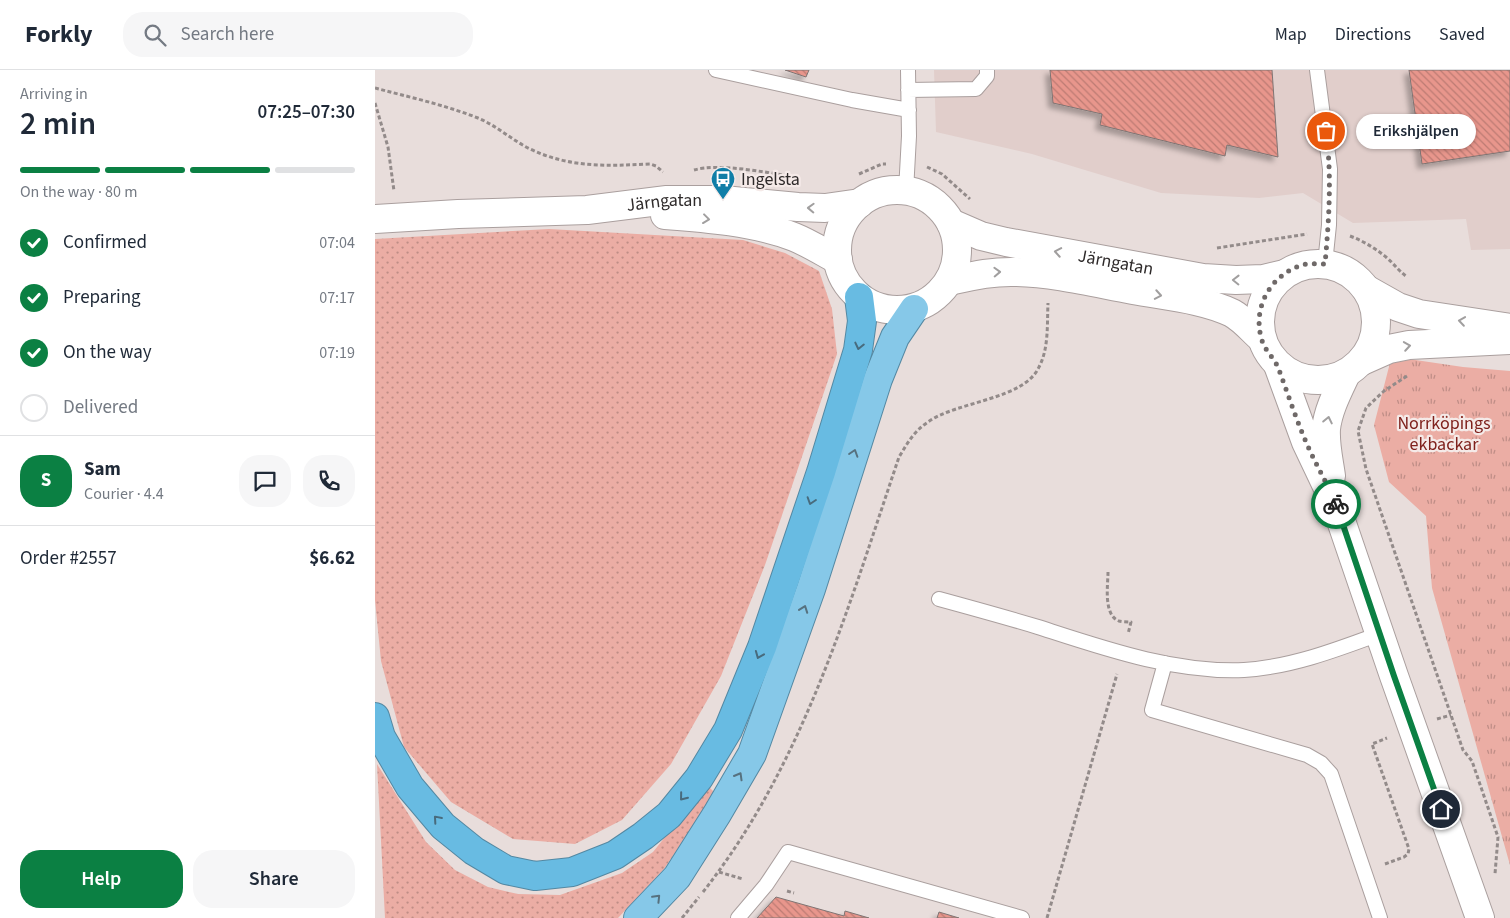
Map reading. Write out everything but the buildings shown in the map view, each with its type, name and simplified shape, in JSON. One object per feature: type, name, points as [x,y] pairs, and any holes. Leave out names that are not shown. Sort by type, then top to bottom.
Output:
[{"type":"highway","points":[[375,717],[381,737],[410,787],[443,826],[473,851],[506,870],[535,876],[572,872],[615,855],[669,815],[699,778],[728,730],[762,647],[821,472],[858,350],[862,321],[859,297]]},
{"type":"highway","points":[[638,918],[677,877],[752,754],[811,589],[878,379],[895,337],[915,309]]},
{"type":"street","points":[[889,191],[906,191],[919,194],[932,201],[943,211],[951,223],[957,242],[957,262],[949,281],[934,298],[915,309],[885,310],[859,297],[849,287],[842,274],[838,260],[837,244],[841,229],[849,215],[860,203],[874,195],[889,191]]},
{"type":"street","name":"Järngatan","points":[[587,210],[667,200],[723,200],[825,208],[860,203]]},
{"type":"street","name":"Järngatan","points":[[375,219],[457,214],[587,210],[670,215],[747,225],[794,237],[838,260]]},
{"type":"street","name":"Järngatan","points":[[951,223],[981,236],[1006,242],[1203,278],[1263,279],[1284,274]]},
{"type":"street","points":[[1510,328],[1419,314],[1399,307],[1367,289],[1355,276],[1341,268],[1325,264],[1303,265],[1284,274],[1271,286],[1262,302],[1259,320],[1261,338],[1267,353],[1278,365],[1298,378],[1322,381],[1354,368],[1389,349],[1424,344],[1510,340]]},
{"type":"street","name":"Järngatan","points":[[949,281],[984,273],[1018,272],[1050,276],[1214,306],[1233,314],[1261,338]]},
{"type":"street","points":[[1335,502],[1326,429],[1332,405],[1354,368],[1372,345],[1377,326],[1375,307],[1367,289]]},
{"type":"street","points":[[1278,365],[1306,442],[1335,502],[1379,634],[1480,918]]},
{"type":"lane","points":[[716,70],[852,100],[909,110]]},
{"type":"lane","points":[[906,191],[909,136],[908,70]]},
{"type":"lane","points":[[908,90],[977,89],[987,76],[987,70]]},
{"type":"lane","points":[[1317,70],[1330,169],[1329,225],[1325,264]]},
{"type":"lane","points":[[939,599],[1123,654],[1165,663],[1213,669],[1243,670],[1278,666],[1308,659],[1379,634]]},
{"type":"lane","points":[[1165,663],[1151,710],[1307,755],[1321,763],[1331,774],[1380,918]]},
{"type":"lane","points":[[738,918],[766,885],[788,852],[1022,918]]},
{"type":"path","points":[[375,88],[477,118],[496,126],[529,148],[553,158],[576,164],[601,166],[650,164],[660,168],[665,177]]},
{"type":"path","points":[[375,103],[388,147],[393,181]]},
{"type":"path","points":[[682,918],[719,872],[761,806],[799,734],[822,679],[899,457],[910,438],[927,422],[943,413],[1016,389],[1031,380],[1039,369],[1044,357],[1050,276]]},
{"type":"path","points":[[1424,344],[1421,360],[1409,375],[1384,391],[1366,408],[1358,431],[1366,469],[1463,750],[1472,761],[1498,837],[1495,881]]},
{"type":"path","points":[[1047,918],[1131,622],[1117,620],[1110,614],[1108,605],[1108,572]]},
{"type":"path","points":[[1363,872],[1404,857],[1408,854],[1409,849],[1372,744],[1412,727],[1451,715]]},
{"type":"shaded area","points":[[934,70],[1510,70],[1510,249],[1471,250],[1466,219],[1353,223],[1303,193],[1259,198],[1161,193],[1032,154],[936,132]]},
{"type":"green space","points":[[549,229],[743,240],[785,253],[819,271],[832,309],[837,354],[765,565],[721,676],[671,764],[622,820],[575,844],[513,839],[451,802],[404,747],[381,661],[375,600],[375,239]]},
{"type":"green space","name":"Norrköpings ekbackar","points":[[1392,355],[1463,367],[1510,371],[1510,865],[1432,588],[1426,516],[1389,482],[1374,425]]},
{"type":"green space","points":[[377,764],[426,842],[455,870],[488,887],[518,894],[560,895],[622,873],[653,852],[707,785],[715,793],[664,869],[618,918],[385,918]]},
{"type":"way so far","points":[[1326,131],[1330,169],[1330,192],[1325,264],[1303,265],[1284,274],[1271,286],[1262,302],[1259,320],[1261,338],[1267,353],[1278,365],[1306,442],[1336,504]]},
{"type":"place","name":"Erikshjälpen","points":[[1326,131]]},
{"type":"place","name":"Ingelsta","points":[[723,200]]},
{"type":"route","points":[[1336,504],[1441,809]]}]
